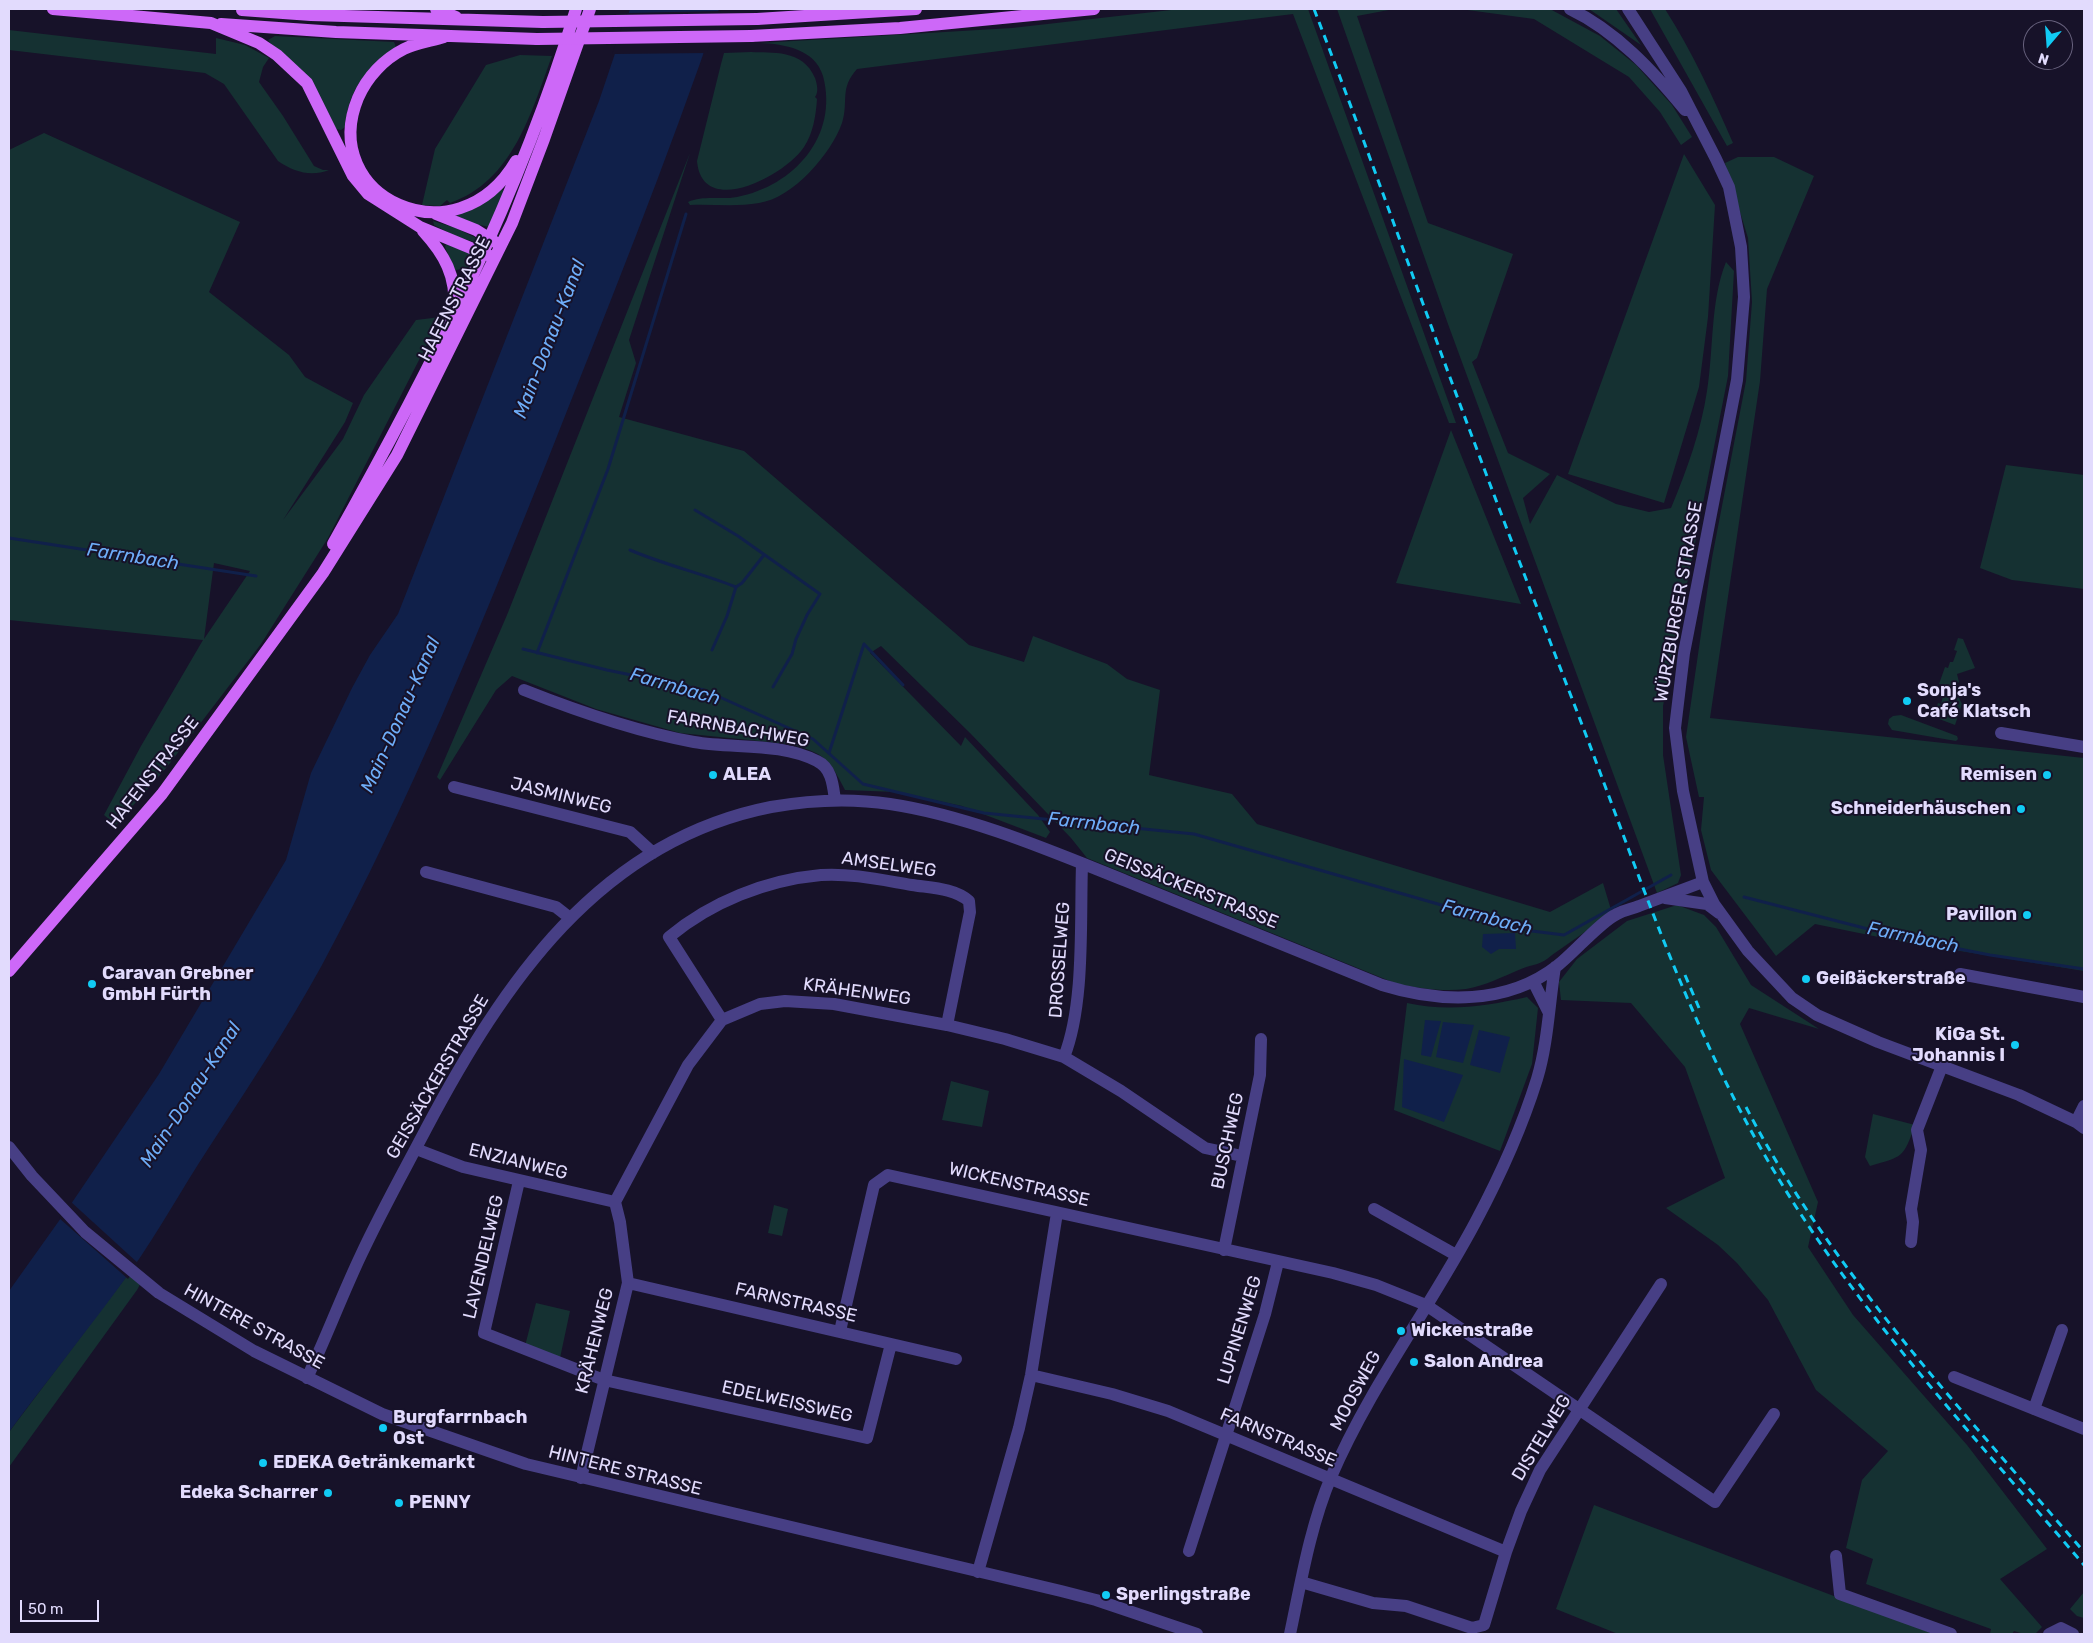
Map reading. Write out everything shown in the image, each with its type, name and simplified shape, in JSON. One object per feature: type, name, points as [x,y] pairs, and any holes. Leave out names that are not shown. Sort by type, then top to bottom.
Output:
[{"type":"main road","points":[[53,9],[336,32],[537,39],[751,36],[900,28],[1094,9]]},
{"type":"main road","points":[[239,9],[465,21],[543,22],[757,18],[916,9]]},
{"type":"main road","points":[[436,9],[465,21]]},
{"type":"main road","name":"HAFENSTRASSE","points":[[312,586],[318,570],[386,449],[453,317],[493,252],[490,238],[534,131],[576,9]]},
{"type":"main road","name":"HAFENSTRASSE","points":[[9,971],[162,794],[229,704],[349,533],[397,455],[544,139],[590,9]]},
{"type":"main road","points":[[212,23],[259,43],[293,68],[307,83],[353,176],[377,202],[420,227],[493,252]]},
{"type":"main road","points":[[444,37],[404,49],[380,65],[362,88],[355,106],[351,130],[358,164],[366,178],[395,203],[414,211],[434,213],[470,205],[484,197],[511,169],[534,131]]},
{"type":"main road","points":[[434,213],[490,238]]},
{"type":"main road","points":[[420,227],[440,250],[452,275],[455,294],[453,317]]},
{"type":"street","points":[[1570,9],[1588,17],[1612,34],[1663,84],[1705,136]]},
{"type":"street","name":"WÜRZBURGER STRASSE","points":[[1628,9],[1660,56],[1705,136],[1728,187],[1741,247],[1744,297],[1737,380],[1684,653],[1675,728],[1683,791],[1703,882],[1723,916],[1748,951],[1792,998],[1817,1015],[1846,1029],[2019,1095],[2080,1125]]},
{"type":"street","name":"FARRNBACHWEG","points":[[524,690],[610,719],[673,737],[716,745],[769,748],[819,761],[831,774],[835,800]]},
{"type":"street","points":[[2001,733],[2084,747]]},
{"type":"street","name":"JASMINWEG","points":[[454,787],[630,832],[652,853]]},
{"type":"street","name":"GEISSÄCKERSTRASSE","points":[[307,1378],[362,1254],[455,1075],[488,1019],[520,974],[570,918],[593,897],[652,853],[686,834],[728,817],[792,803],[835,800],[888,804],[949,817],[1082,864],[1382,985],[1403,992],[1458,998],[1509,990],[1533,981],[1555,967],[1616,914],[1703,882]]},
{"type":"street","name":"DROSSELWEG","points":[[1064,1057],[1072,1038],[1078,997],[1082,864]]},
{"type":"street","points":[[426,872],[556,907],[570,918]]},
{"type":"street","name":"AMSELWEG","points":[[722,1020],[669,937],[686,923],[735,896],[780,881],[822,875],[863,876],[956,893],[969,901],[970,912],[947,1025]]},
{"type":"street","name":"GEISSÄCKERSTRASSE","points":[[1662,897],[1708,904],[1723,916]]},
{"type":"street","name":"MOOSWEG","points":[[1290,1634],[1309,1547],[1330,1478],[1369,1401],[1456,1255],[1492,1188],[1529,1100],[1543,1056],[1555,967]]},
{"type":"street","points":[[1960,974],[2084,997]]},
{"type":"street","points":[[1533,981],[1548,1011]]},
{"type":"street","name":"KRÄHENWEG","points":[[722,1020],[760,1004],[806,1001],[947,1025],[1005,1039],[1064,1057],[1121,1090],[1205,1148],[1242,1156]]},
{"type":"street","points":[[614,1202],[688,1065],[722,1020]]},
{"type":"street","name":"BUSCHWEG","points":[[1224,1250],[1260,1075],[1261,1039]]},
{"type":"street","points":[[1911,1242],[1913,1222],[1911,1209],[1922,1150],[1917,1130],[1942,1066]]},
{"type":"street","points":[[2080,1125],[2084,1106]]},
{"type":"street","name":"HINTERE STRASSE","points":[[9,1147],[32,1176],[85,1232],[159,1293],[236,1340],[307,1378],[382,1414],[472,1448],[526,1464],[1096,1600],[1197,1634]]},
{"type":"street","name":"ENZIANWEG","points":[[416,1149],[463,1167],[614,1202]]},
{"type":"street","name":"WICKENSTRASSE","points":[[840,1331],[874,1185],[888,1175],[1333,1273],[1376,1285],[1426,1305],[1715,1502],[1774,1414]]},
{"type":"street","name":"LAVENDELWEG","points":[[519,1181],[484,1333],[604,1380]]},
{"type":"street","name":"KRÄHENWEG","points":[[580,1478],[628,1283],[620,1222],[614,1202]]},
{"type":"street","points":[[1374,1209],[1456,1255]]},
{"type":"street","points":[[978,1572],[1019,1428],[1031,1375],[1057,1212]]},
{"type":"street","name":"LUPINENWEG","points":[[1189,1551],[1264,1318],[1278,1262]]},
{"type":"street","name":"FARNSTRASSE","points":[[628,1283],[956,1359]]},
{"type":"street","name":"DISTELWEG","points":[[1301,1582],[1373,1603],[1406,1606],[1472,1628],[1484,1625],[1506,1552],[1521,1511],[1540,1470],[1661,1284]]},
{"type":"street","points":[[2034,1409],[2062,1330]]},
{"type":"street","name":"EDELWEISSWEG","points":[[604,1380],[868,1438],[891,1344]]},
{"type":"street","name":"FARNSTRASSE","points":[[1031,1375],[1112,1394],[1168,1411],[1506,1552]]},
{"type":"street","points":[[1954,1378],[2084,1430]]},
{"type":"street","points":[[1836,1556],[1840,1594],[1951,1634]]},
{"type":"street","points":[[2049,1634],[2061,1628],[2074,1634]]},
{"type":"green space","points":[[1180,9],[1308,9],[1456,423],[1449,423],[1293,14],[857,69],[851,76],[846,89],[844,115],[837,135],[820,161],[797,184],[785,193],[759,203],[690,205],[688,202],[706,198],[737,197],[758,191],[777,182],[793,170],[807,155],[818,138],[824,119],[826,98],[823,76],[819,67],[806,54],[798,50],[760,43],[1012,28]]},
{"type":"green space","points":[[1337,9],[1394,9],[1357,16],[1428,223],[1513,254],[1477,358],[1472,362],[1508,453],[1550,474],[1523,498],[1530,524],[1557,475],[1616,504],[1649,512],[1671,508],[1688,465],[1701,421],[1709,375],[1717,293],[1726,262],[1734,271],[1728,376],[1663,706],[1663,755],[1681,875],[1678,883],[1657,893],[1448,324]]},
{"type":"green space","points":[[1460,9],[1550,9],[1600,36],[1636,65],[1672,105],[1692,137],[1681,145],[1660,112],[1629,77],[1534,19]]},
{"type":"green space","points":[[1589,9],[1616,9],[1641,45]]},
{"type":"green space","points":[[1650,9],[1665,9],[1702,74],[1733,143],[1727,146]]},
{"type":"green space","points":[[9,30],[216,54],[216,38],[245,45],[269,58],[263,67],[259,82],[314,166],[323,170],[329,170],[316,173],[296,171],[278,161],[224,84],[205,73],[9,50]]},
{"type":"green space","points":[[275,36],[394,42],[396,47],[368,72],[355,90],[350,101],[345,127],[341,130],[336,129],[268,40]]},
{"type":"green space","points":[[724,53],[786,54],[803,62],[810,69],[815,78],[817,88],[815,97],[817,99],[816,111],[812,130],[804,147],[780,170],[745,187],[728,190],[713,187],[702,178],[697,161]]},
{"type":"green space","points":[[520,55],[552,56],[536,100],[517,143],[490,179],[472,193],[450,203],[447,200],[440,206],[422,205],[435,149],[486,65]]},
{"type":"green space","points":[[44,133],[240,222],[209,292],[289,355],[305,377],[353,403],[345,422],[283,520],[343,439],[364,395],[416,320],[441,317],[328,538],[261,644],[167,767],[116,825],[104,815],[141,746],[203,640],[9,620],[9,150]],"holes":[[[214,563],[250,571],[204,639]]]},
{"type":"green space","points":[[690,153],[629,340],[636,363],[619,417],[744,451],[969,645],[1024,662],[1033,636],[1107,664],[1127,679],[1160,690],[1149,775],[1232,794],[1257,824],[1550,912],[1603,883],[1612,913],[1544,961],[1480,986],[1466,989],[1440,990],[1397,984],[1087,858],[1071,838],[970,733],[881,646],[870,653],[961,746],[965,737],[1038,815],[1050,832],[1046,838],[962,806],[896,792],[845,790],[824,758],[801,747],[789,744],[680,733],[596,709],[512,676],[496,690],[440,780],[437,777],[507,615]]},
{"type":"green space","points":[[1684,154],[1715,205],[1708,317],[1699,387],[1664,503],[1568,474]]},
{"type":"green space","points":[[1738,157],[1774,157],[1814,176],[1767,289],[1760,381],[1710,718],[2084,758],[2084,971],[1898,941],[1815,924],[1776,956],[1711,870],[1701,830],[1704,797],[1699,797],[1686,737],[1712,558],[1746,381],[1752,302],[1748,238],[1725,163]]},
{"type":"green space","points":[[502,189],[504,192],[489,227],[458,220],[457,215],[476,206]]},
{"type":"green space","points":[[433,221],[456,228],[482,241],[481,244],[455,236],[434,225]]},
{"type":"green space","points":[[446,244],[472,254],[474,257],[472,268],[455,270],[445,247]]},
{"type":"green space","points":[[1451,430],[1521,604],[1396,583]]},
{"type":"green space","points":[[2006,465],[2084,475],[2084,589],[2012,580],[1980,568]]},
{"type":"green space","points":[[1958,638],[1963,639],[1975,668],[1957,674],[1959,682],[1953,686],[1962,704],[1955,725],[1926,714],[1929,713],[1931,708],[1936,709],[1938,703],[1941,704],[1944,692],[1941,691],[1943,685],[1939,684],[1945,667],[1948,668],[1950,662],[1953,662],[1957,651],[1954,650]]},
{"type":"green space","points":[[1901,715],[1957,736],[1958,739],[1956,741],[1892,730],[1888,724],[1889,719],[1893,716]]},
{"type":"green space","points":[[1677,905],[1704,915],[1716,927],[1751,985],[1819,1029],[1749,1008],[1740,1024],[1818,1202],[1808,1247],[1853,1315],[1967,1445],[2047,1549],[2000,1579],[2042,1627],[2035,1634],[2024,1634],[2014,1631],[2012,1634],[1990,1634],[1991,1629],[1866,1584],[1873,1559],[1846,1548],[1862,1480],[1888,1451],[1816,1390],[1768,1300],[1737,1263],[1718,1245],[1666,1208],[1725,1178],[1685,1067],[1631,1003],[1561,1000],[1559,982],[1577,959],[1627,921]]},
{"type":"green space","points":[[1527,997],[1538,1008],[1532,1064],[1500,1151],[1394,1110],[1407,1003],[1437,1007],[1467,1007]]},
{"type":"green space","points":[[951,1081],[989,1091],[982,1127],[942,1120]]},
{"type":"green space","points":[[1873,1114],[1915,1125],[1908,1144],[1896,1158],[1870,1166],[1865,1157]]},
{"type":"green space","points":[[774,1205],[788,1209],[782,1236],[768,1233]]},
{"type":"green space","points":[[132,1269],[143,1279],[137,1290],[9,1467],[9,1432]]},
{"type":"green space","points":[[536,1303],[570,1311],[560,1358],[525,1346]]},
{"type":"green space","points":[[1594,1505],[1934,1634],[1618,1634],[1556,1609]]},
{"type":"green space","points":[[2084,1592],[2084,1618],[2077,1616],[2070,1609]]},
{"type":"water","name":"Main-Donau-Kanal","points":[[630,9],[719,9],[658,179],[522,523],[442,715],[414,779],[354,904],[295,1012],[130,1272],[9,1432],[9,1291],[71,1204],[159,1074],[286,860],[311,773],[370,655],[398,614],[599,101]]},
{"type":"water","points":[[1515,933],[1516,949],[1499,949],[1491,954],[1482,947],[1483,934]]},
{"type":"water","points":[[1425,1020],[1441,1021],[1431,1057],[1421,1055]]},
{"type":"water","points":[[1443,1022],[1474,1025],[1463,1063],[1436,1057]]},
{"type":"water","points":[[1479,1030],[1510,1037],[1500,1073],[1470,1065]]},
{"type":"water","points":[[1404,1059],[1463,1075],[1444,1122],[1402,1107]]},
{"type":"pier","points":[[721,11],[707,53],[612,54],[627,13]]},
{"type":"pier","points":[[70,1201],[139,1264],[128,1279],[59,1218]]},
{"type":"waterway","points":[[537,653],[608,469],[686,214]]},
{"type":"waterway","points":[[695,510],[738,536],[820,594],[807,615],[796,639],[792,654],[773,687]]},
{"type":"waterway","name":"Farrnbach","points":[[9,538],[256,576]]},
{"type":"waterway","points":[[630,550],[736,587]]},
{"type":"waterway","points":[[712,650],[727,616],[736,587],[742,583],[764,555]]},
{"type":"waterway","points":[[829,753],[864,644],[903,685]]},
{"type":"waterway","name":"Farrnbach","points":[[523,649],[607,670],[704,690],[813,739],[863,784],[984,813],[1194,834],[1532,931],[1564,935],[1671,875]]},
{"type":"waterway","name":"Farrnbach","points":[[1744,897],[1899,937],[1990,955],[2084,969]]},
{"type":"railway","points":[[1314,9],[1473,439],[1648,902],[1693,1012],[1718,1066],[1774,1171],[1807,1224],[1843,1275],[1920,1374],[2084,1565]]},
{"type":"railway","points":[[1685,975],[1699,1008]]},
{"type":"railway","points":[[1746,1107],[1780,1168],[1818,1227],[1859,1284],[1947,1393],[2084,1552]]},
{"type":"place","name":"Sonja's Café Klatsch","points":[[1907,701]]},
{"type":"place","name":"ALEA","points":[[713,775]]},
{"type":"place","name":"Remisen","points":[[2047,775]]},
{"type":"place","name":"Schneiderhäuschen","points":[[2021,809]]},
{"type":"place","name":"Pavillon","points":[[2027,915]]},
{"type":"place","name":"Geißäckerstraße","points":[[1806,979]]},
{"type":"place","name":"Caravan Grebner GmbH Fürth","points":[[92,984]]},
{"type":"place","name":"KiGa St. Johannis I","points":[[2015,1045]]},
{"type":"place","name":"Wickenstraße","points":[[1401,1331]]},
{"type":"place","name":"Salon Andrea","points":[[1414,1362]]},
{"type":"place","name":"Burgfarrnbach Ost","points":[[383,1428]]},
{"type":"place","name":"EDEKA Getränkemarkt","points":[[263,1463]]},
{"type":"place","name":"Edeka Scharrer","points":[[328,1493]]},
{"type":"place","name":"PENNY","points":[[399,1503]]},
{"type":"place","name":"Sperlingstraße","points":[[1106,1595]]}]
